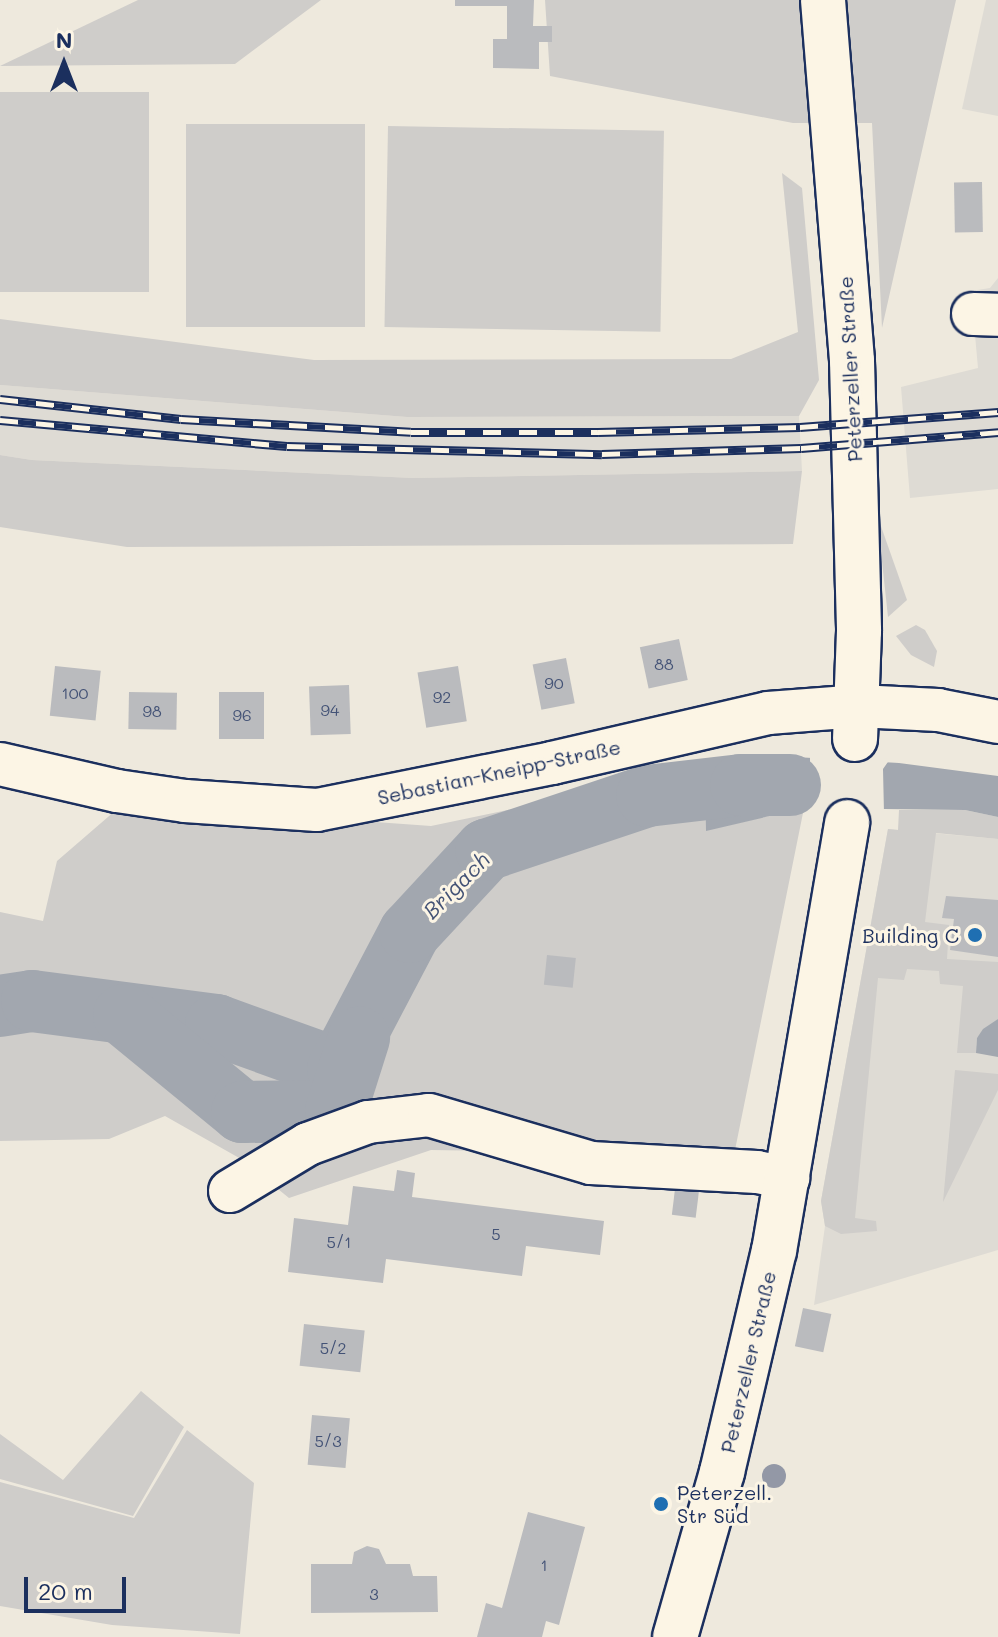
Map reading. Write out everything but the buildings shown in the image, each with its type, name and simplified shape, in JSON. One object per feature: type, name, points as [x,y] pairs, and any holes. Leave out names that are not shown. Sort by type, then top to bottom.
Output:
[{"type":"main road","name":"Peterzeller Straße","points":[[823,0],[852,361],[856,722]]},
{"type":"main road","name":"Peterzeller Straße","points":[[675,1637],[722,1472],[788,1178],[847,822]]},
{"type":"street","name":"Sebastian-Kneipp-Straße","points":[[0,764],[131,793],[185,801],[317,810],[552,763],[768,713],[856,722],[938,710],[998,722]]},
{"type":"street","points":[[230,1191],[308,1144],[368,1122],[429,1115],[591,1163],[757,1172],[788,1178]]},
{"type":"shaded area","points":[[138,0],[321,0],[235,64],[0,66]]},
{"type":"shaded area","points":[[545,0],[956,0],[882,328],[872,123],[793,123],[550,76]]},
{"type":"shaded area","points":[[986,0],[998,0],[998,116],[962,109]]},
{"type":"shaded area","points":[[0,92],[149,92],[149,292],[0,292]]},
{"type":"shaded area","points":[[186,124],[365,124],[365,327],[186,327]]},
{"type":"shaded area","points":[[388,126],[664,131],[660,332],[384,327]]},
{"type":"shaded area","points":[[782,173],[802,188],[819,380],[799,416],[407,417],[0,385],[0,319],[314,360],[731,359],[798,332]]},
{"type":"shaded area","points":[[998,278],[998,489],[910,498],[901,387],[978,368],[971,291],[990,288]]},
{"type":"shaded area","points":[[0,385],[407,417],[799,416],[802,471],[413,478],[32,460],[0,455]]},
{"type":"shaded area","points":[[0,455],[32,460],[413,478],[802,471],[793,544],[127,547],[0,527]]},
{"type":"shaded area","points":[[877,515],[907,600],[888,617]]},
{"type":"shaded area","points":[[916,625],[925,630],[937,651],[934,667],[911,655],[896,636]]},
{"type":"shaded area","points":[[795,757],[899,763],[998,776],[998,817],[965,810],[804,808],[706,831],[705,769]]},
{"type":"shaded area","points":[[705,769],[707,830],[804,808],[734,1155],[431,1150],[289,1198],[241,1159],[165,1116],[109,1139],[0,1141],[0,912],[43,921],[57,861],[123,804],[431,826]]},
{"type":"shaded area","points":[[899,810],[965,810],[998,817],[998,839],[936,833],[925,922],[949,925],[947,959],[998,962],[998,1019],[977,1038],[976,1053],[957,1053],[963,986],[940,984],[939,971],[907,969],[904,980],[878,978],[855,1218],[876,1221],[877,1231],[841,1234],[825,1226],[821,1201],[888,829],[898,830]]},
{"type":"shaded area","points":[[888,829],[998,839],[998,1250],[814,1305],[825,1226],[821,1201]]},
{"type":"shaded area","points":[[998,1019],[998,1057],[976,1053],[977,1038],[983,1029]]},
{"type":"shaded area","points":[[955,1070],[998,1074],[998,1090],[943,1202]]},
{"type":"shaded area","points":[[141,1391],[184,1427],[133,1516],[0,1479],[0,1434],[63,1480]]},
{"type":"shaded area","points":[[187,1430],[254,1483],[240,1634],[112,1625],[0,1606],[0,1482],[134,1518]]},
{"type":"pier","points":[[810,754],[890,759],[883,769],[884,813],[810,813]]},
{"type":"waterway","name":"Brigach","points":[[0,1006],[32,1001],[216,1025],[338,1069],[410,932],[486,850],[647,796],[741,785],[790,785]]},
{"type":"waterway","points":[[0,992],[32,1001]]},
{"type":"waterway","points":[[124,1015],[242,1112],[336,1111],[359,1038]]},
{"type":"railway","points":[[0,399],[181,419],[411,432],[598,432],[800,427],[998,412]]},
{"type":"railway","points":[[0,420],[287,446],[602,454],[801,448],[998,432]]},
{"type":"place","name":"Building C","points":[[975,935]]},
{"type":"place","name":"Peterzell. Str Süd","points":[[661,1504]]}]
